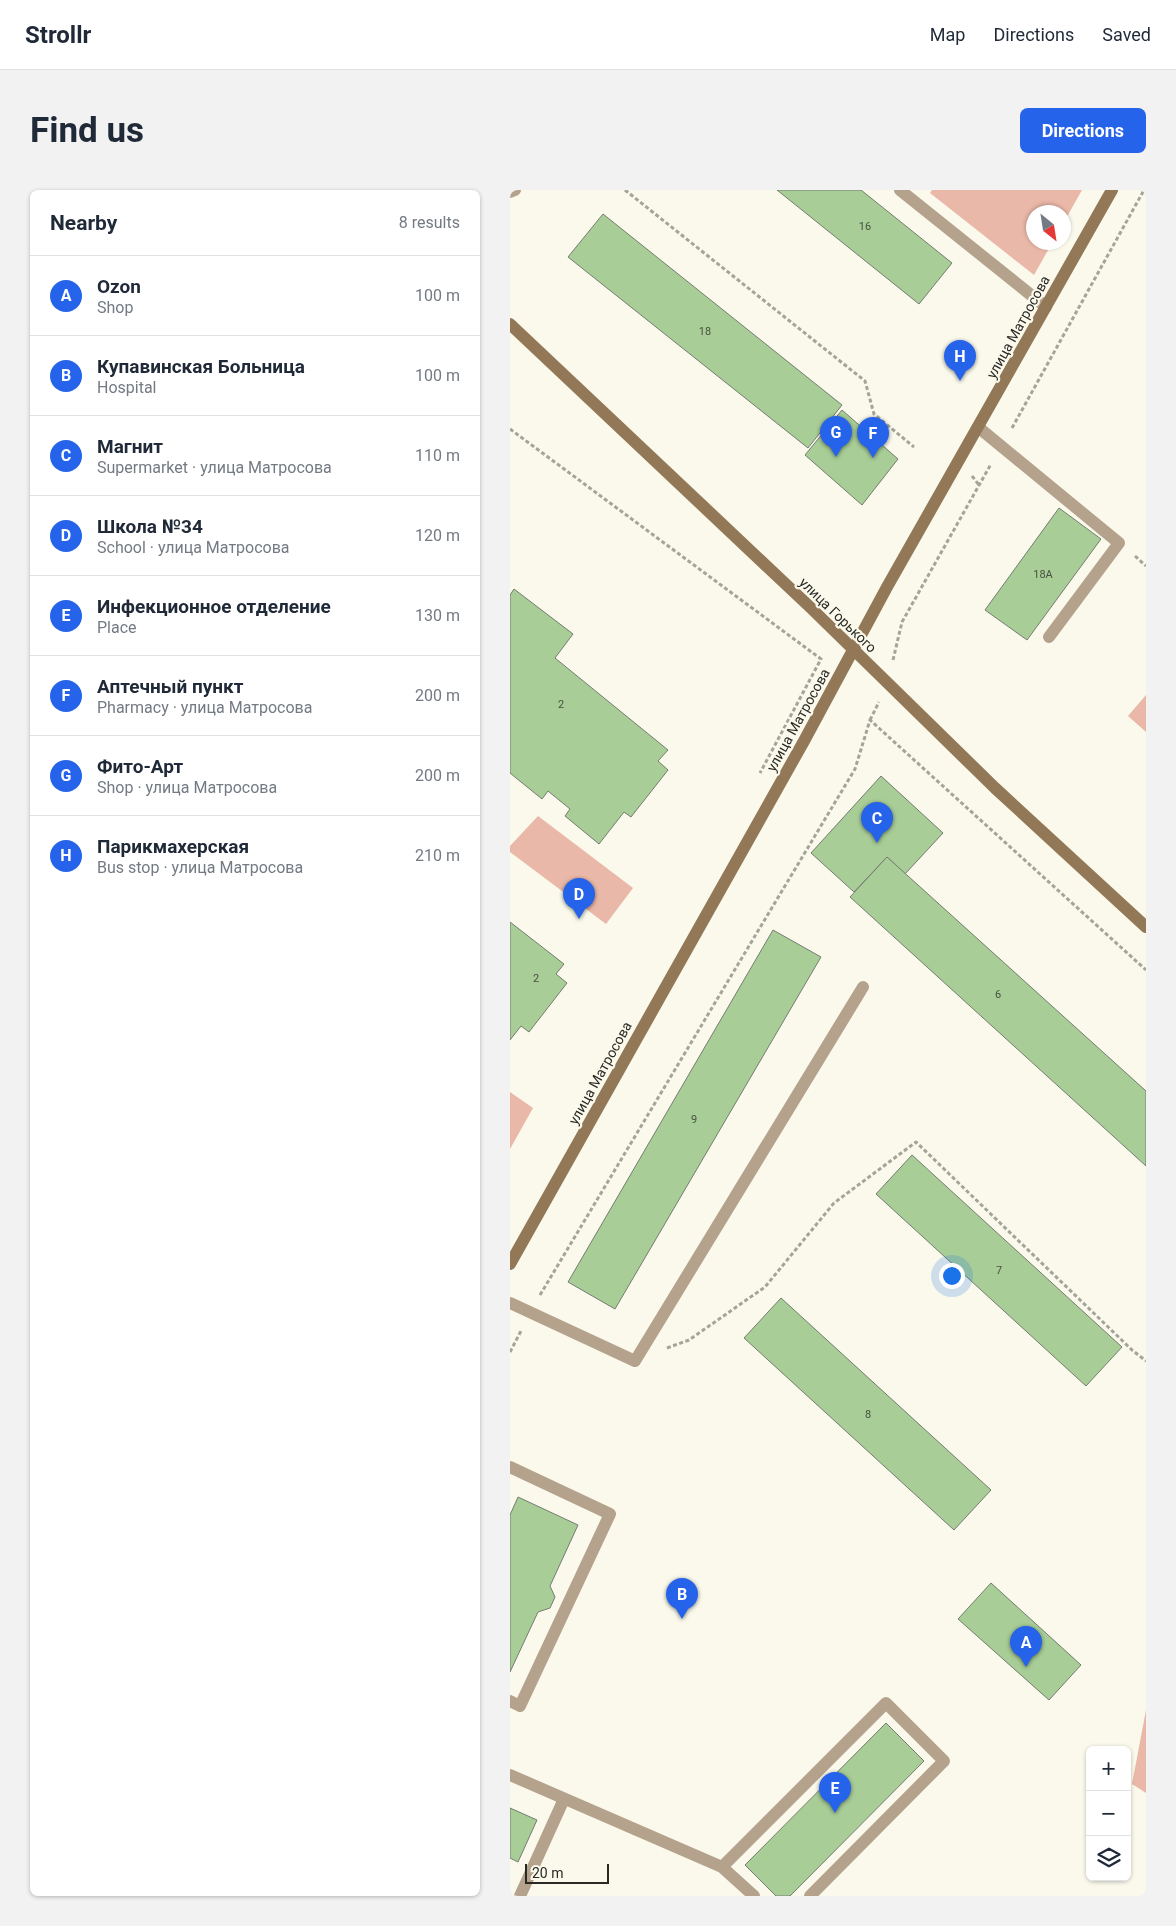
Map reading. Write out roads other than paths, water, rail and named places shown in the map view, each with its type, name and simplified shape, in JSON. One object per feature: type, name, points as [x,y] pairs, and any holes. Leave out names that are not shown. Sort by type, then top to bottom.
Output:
[{"type":"street","name":"улица Матросова","points":[[510,1264],[854,651],[887,587],[1112,190]]},
{"type":"street","name":"улица Горького","points":[[510,324],[854,651],[995,788],[1146,928]]},
{"type":"lane","points":[[510,192],[515,190]]},
{"type":"lane","points":[[908,192],[1046,307]]},
{"type":"lane","points":[[978,428],[1119,544],[1048,637]]},
{"type":"lane","points":[[510,1303],[635,1361],[863,987]]},
{"type":"lane","points":[[510,1467],[610,1514],[520,1706],[510,1701]]},
{"type":"lane","points":[[722,1867],[886,1703],[944,1760],[810,1896]]},
{"type":"lane","points":[[510,1776],[722,1867],[754,1896]]},
{"type":"lane","points":[[520,1896],[564,1799]]},
{"type":"place","name":"Парикмахерская","points":[[960,381]]},
{"type":"place","name":"Фито-Арт","points":[[836,457]]},
{"type":"place","name":"Аптечный пункт","points":[[873,458]]},
{"type":"place","name":"Магнит","points":[[877,843]]},
{"type":"place","name":"Школа №34","points":[[579,919]]},
{"type":"place","name":"Купавинская Больница","points":[[682,1619]]},
{"type":"place","name":"Ozon","points":[[1026,1667]]},
{"type":"place","name":"Инфекционное отделение","points":[[835,1813]]}]
